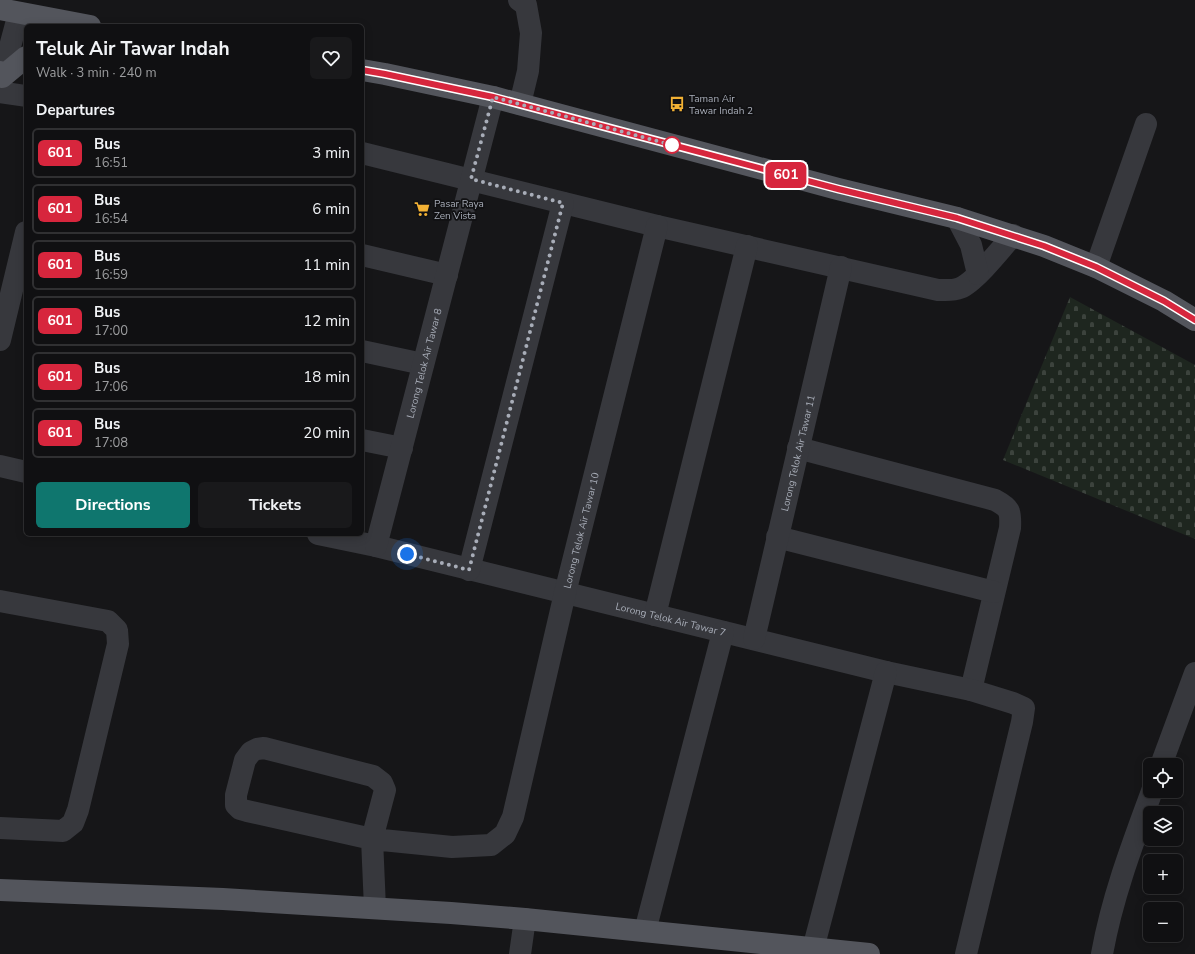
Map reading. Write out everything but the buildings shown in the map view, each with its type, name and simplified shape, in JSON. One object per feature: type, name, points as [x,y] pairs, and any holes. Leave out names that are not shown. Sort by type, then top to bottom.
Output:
[{"type":"main road","points":[[9,11],[79,24]]},
{"type":"main road","points":[[1,81],[24,59]]},
{"type":"main road","points":[[364,70],[493,97],[838,189],[957,218],[1013,235],[1096,267],[1164,301],[1195,320]]},
{"type":"main road","points":[[0,890],[215,899],[451,913],[525,919],[868,954]]},
{"type":"street","points":[[519,0],[526,5],[532,33],[528,71],[520,104]]},
{"type":"street","points":[[9,11],[1,81],[24,95]]},
{"type":"street","name":"Lorong Telok Air Tawar 8","points":[[376,546],[493,97]]},
{"type":"street","points":[[1096,267],[1146,124]]},
{"type":"street","points":[[364,153],[657,226],[938,290],[952,290],[961,288],[978,274],[1013,235]]},
{"type":"street","points":[[469,570],[563,203]]},
{"type":"street","points":[[957,218],[971,245],[978,274]]},
{"type":"street","name":"Lorong Telok Air Tawar 10","points":[[372,839],[452,847],[491,845],[505,834],[513,816],[565,593],[657,226]]},
{"type":"street","points":[[0,340],[24,240]]},
{"type":"street","points":[[656,615],[747,246]]},
{"type":"street","points":[[364,255],[447,275]]},
{"type":"street","name":"Lorong Telok Air Tawar 11","points":[[754,639],[841,267]]},
{"type":"street","points":[[364,351],[424,364]]},
{"type":"street","points":[[364,440],[402,448]]},
{"type":"street","points":[[798,448],[995,500],[1006,506],[1011,516],[1010,528],[971,690]]},
{"type":"street","points":[[0,466],[24,472]]},
{"type":"street","name":"Lorong Telok Air Tawar 7","points":[[328,536],[376,546],[886,672],[971,690],[1024,708],[966,954]]},
{"type":"street","points":[[777,537],[994,592]]},
{"type":"street","points":[[0,601],[108,621],[117,630],[118,644],[78,810],[73,823],[63,831],[0,828]]},
{"type":"street","points":[[645,931],[723,632]]},
{"type":"street","points":[[813,949],[886,672]]},
{"type":"street","points":[[1165,758],[1195,673]]},
{"type":"street","points":[[372,839],[240,809],[236,805],[236,795],[245,760],[251,752],[264,748],[373,776],[382,783],[385,790],[372,839],[375,908]]},
{"type":"street","points":[[1102,954],[1107,926],[1125,864],[1149,798]]},
{"type":"street","points":[[520,954],[525,919]]},
{"type":"green space","points":[[1070,297],[1195,365],[1195,539],[1003,460]]},
{"type":"bus line","name":"601","points":[[364,70],[493,97],[838,189],[957,218],[1013,235],[1096,267],[1164,301],[1195,320]]},
{"type":"place","name":"Taman Air Tawar Indah 2","points":[[677,104]]},
{"type":"place","name":"Pasar Raya Zen Vista","points":[[422,209]]},
{"type":"route","points":[[407,554],[469,570],[563,203],[471,179],[493,97],[672,145]]}]
